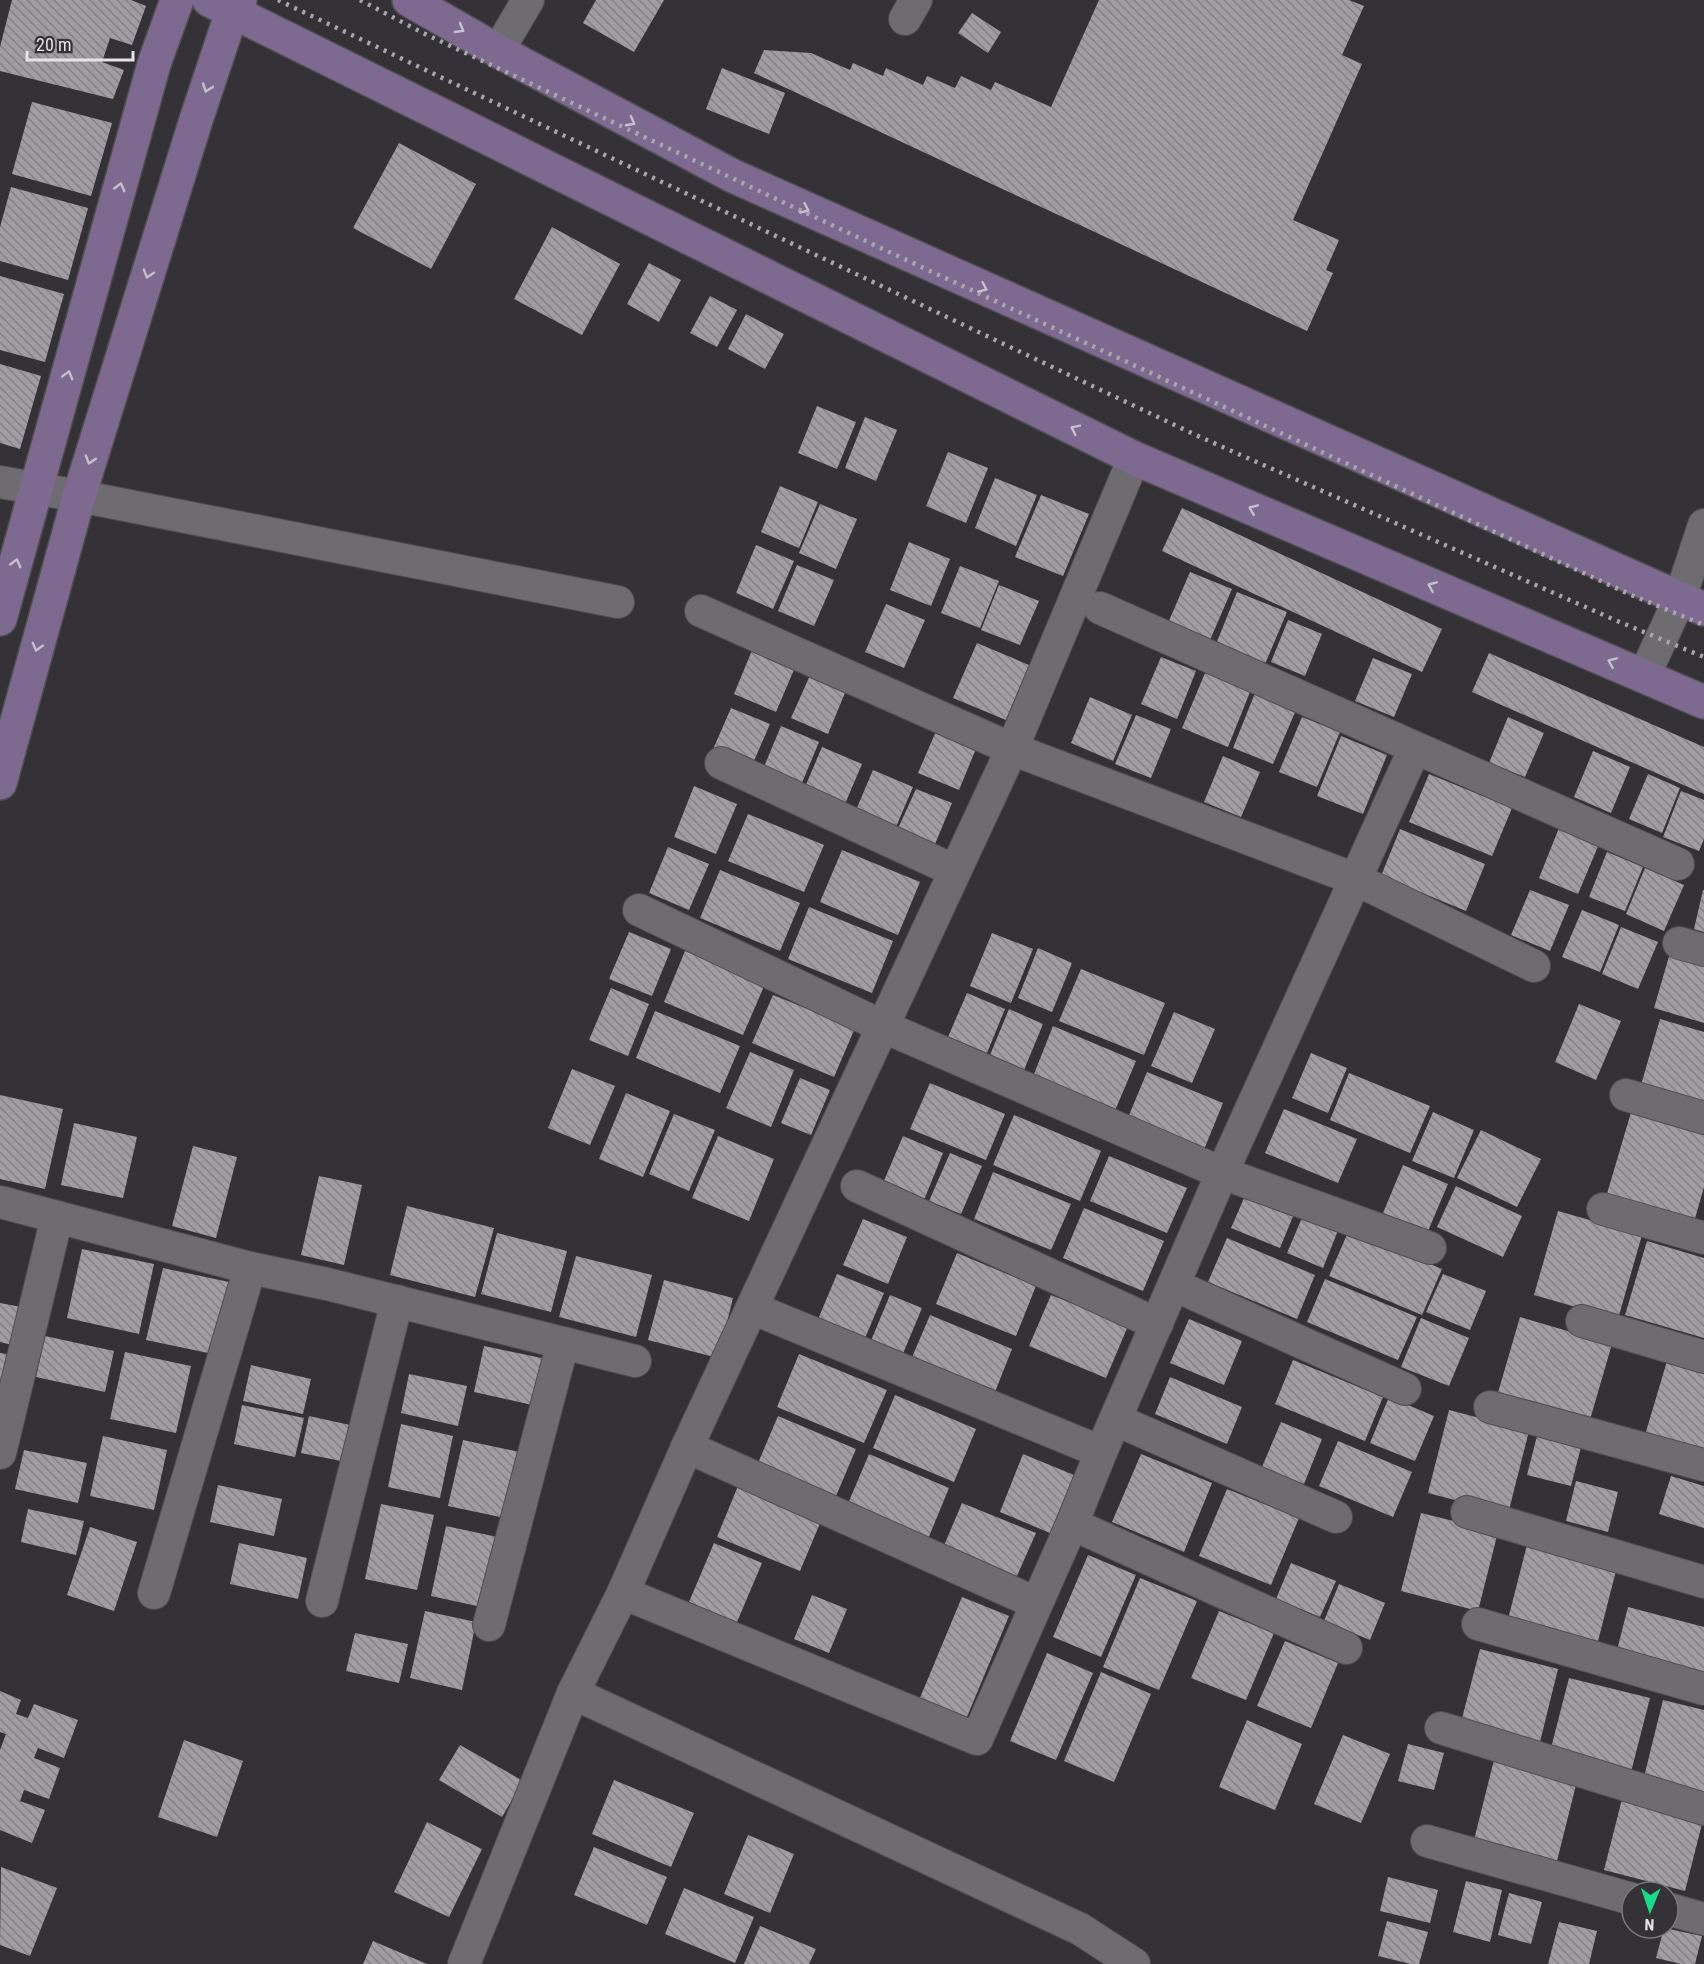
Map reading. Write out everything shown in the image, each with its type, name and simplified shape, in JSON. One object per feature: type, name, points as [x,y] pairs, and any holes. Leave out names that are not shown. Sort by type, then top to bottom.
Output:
[{"type":"main road","points":[[0,619],[154,64],[177,0]]},
{"type":"main road","points":[[409,0],[498,51],[733,176],[1692,603]]},
{"type":"main road","points":[[0,783],[79,496],[196,120],[227,4],[1134,458],[1704,702]]},
{"type":"street","points":[[498,51],[528,0]]},
{"type":"street","points":[[464,1964],[573,1693],[623,1593],[687,1447],[1012,749],[1134,458]]},
{"type":"street","points":[[0,482],[618,602]]},
{"type":"street","points":[[1644,676],[1692,603],[1704,525]]},
{"type":"street","points":[[1100,608],[1678,864]]},
{"type":"street","points":[[701,611],[1012,749],[1356,879],[1534,966]]},
{"type":"street","points":[[623,1593],[977,1739],[1222,1173],[1415,748]]},
{"type":"street","points":[[722,764],[955,871]]},
{"type":"street","points":[[639,910],[884,1027],[1222,1173],[1430,1248]]},
{"type":"street","points":[[1626,1095],[1704,1118]]},
{"type":"street","points":[[857,1186],[1157,1324]]},
{"type":"street","points":[[0,1202],[250,1268],[397,1301],[635,1361]]},
{"type":"street","points":[[1603,1209],[1704,1238]]},
{"type":"street","points":[[0,1453],[57,1217]]},
{"type":"street","points":[[154,1593],[250,1268]]},
{"type":"street","points":[[1174,1285],[1405,1389]]},
{"type":"street","points":[[322,1601],[397,1301]]},
{"type":"street","points":[[752,1308],[1101,1452]]},
{"type":"street","points":[[1582,1321],[1704,1357]]},
{"type":"street","points":[[489,1625],[563,1342]]},
{"type":"street","points":[[1490,1407],[1704,1465]]},
{"type":"street","points":[[1114,1422],[1121,1422],[1336,1517]]},
{"type":"street","points":[[687,1447],[1036,1603]]},
{"type":"street","points":[[1467,1512],[1704,1582]]},
{"type":"street","points":[[1072,1524],[1346,1648]]},
{"type":"street","points":[[1478,1624],[1704,1689]]},
{"type":"street","points":[[573,1693],[1080,1929],[1134,1964]]},
{"type":"street","points":[[1441,1728],[1704,1809]]},
{"type":"street","points":[[1427,1841],[1620,1896]]},
{"type":"street","points":[[1680,1912],[1704,1919]]},
{"type":"building","points":[[12,0],[131,0],[146,6],[132,45],[110,38],[102,62],[124,70],[113,99],[0,71],[0,47]]},
{"type":"building","points":[[596,0],[664,0],[634,52],[583,23]]},
{"type":"building","points":[[1099,0],[1349,0],[1364,6],[1342,55],[1362,64],[1293,220],[1339,240],[1326,270],[1333,273],[1307,331],[754,73],[764,50],[811,53],[850,70],[853,63],[883,76],[886,68],[923,85],[927,76],[955,88],[961,76],[991,90],[995,82],[1051,107]]},
{"type":"building","points":[[972,13],[1001,32],[988,53],[958,33]]},
{"type":"building","points":[[722,68],[785,93],[769,134],[706,109]]},
{"type":"building","points":[[32,102],[112,123],[91,196],[12,174]]},
{"type":"building","points":[[399,143],[476,184],[431,269],[353,228]]},
{"type":"building","points":[[11,187],[88,208],[68,280],[0,261],[0,227]]},
{"type":"building","points":[[552,227],[620,264],[582,335],[514,299]]},
{"type":"building","points":[[649,263],[681,280],[659,322],[627,304]]},
{"type":"building","points":[[0,276],[64,294],[45,362],[0,350]]},
{"type":"building","points":[[710,296],[737,310],[717,347],[690,333]]},
{"type":"building","points":[[746,314],[784,334],[765,369],[728,349]]},
{"type":"building","points":[[0,364],[41,376],[20,449],[0,443]]},
{"type":"building","points":[[817,406],[856,422],[837,469],[798,453]]},
{"type":"building","points":[[865,417],[897,430],[876,481],[845,468]]},
{"type":"building","points":[[948,452],[988,468],[966,523],[926,506]]},
{"type":"building","points":[[995,478],[1037,495],[1016,546],[975,528]]},
{"type":"building","points":[[780,486],[818,502],[799,548],[761,532]]},
{"type":"building","points":[[1041,495],[1089,514],[1063,576],[1015,557]]},
{"type":"building","points":[[820,504],[857,519],[836,569],[799,553]]},
{"type":"building","points":[[1182,508],[1442,629],[1422,672],[1162,551]]},
{"type":"building","points":[[909,542],[950,559],[931,606],[890,590]]},
{"type":"building","points":[[756,545],[794,561],[773,609],[736,593]]},
{"type":"building","points":[[797,565],[834,580],[814,626],[778,611]]},
{"type":"building","points":[[960,566],[999,581],[980,628],[941,613]]},
{"type":"building","points":[[1190,572],[1232,589],[1210,640],[1168,623]]},
{"type":"building","points":[[999,585],[1039,601],[1020,645],[981,630]]},
{"type":"building","points":[[1237,592],[1287,612],[1265,664],[1216,644]]},
{"type":"building","points":[[886,604],[925,620],[904,668],[865,652]]},
{"type":"building","points":[[1288,620],[1322,634],[1305,676],[1271,662]]},
{"type":"building","points":[[977,643],[1029,665],[1006,720],[953,698]]},
{"type":"building","points":[[753,648],[796,665],[776,712],[734,694]]},
{"type":"building","points":[[1489,653],[1704,747],[1704,794],[1472,692]]},
{"type":"building","points":[[1161,657],[1196,671],[1177,719],[1141,704]]},
{"type":"building","points":[[1373,658],[1412,674],[1394,717],[1355,701]]},
{"type":"building","points":[[811,673],[847,688],[828,734],[791,718]]},
{"type":"building","points":[[1205,673],[1250,692],[1228,747],[1182,728]]},
{"type":"building","points":[[1255,693],[1296,710],[1273,764],[1233,748]]},
{"type":"building","points":[[1090,697],[1132,715],[1113,761],[1071,743]]},
{"type":"building","points":[[731,708],[770,724],[750,770],[711,754]]},
{"type":"building","points":[[1136,715],[1171,729],[1151,778],[1115,764]]},
{"type":"building","points":[[1302,717],[1340,732],[1317,787],[1279,772]]},
{"type":"building","points":[[1508,717],[1544,733],[1525,777],[1489,763]]},
{"type":"building","points":[[940,722],[980,739],[959,790],[918,773]]},
{"type":"building","points":[[781,726],[819,742],[799,790],[761,774]]},
{"type":"building","points":[[1341,736],[1387,755],[1363,814],[1317,796]]},
{"type":"building","points":[[822,747],[862,764],[842,811],[802,794]]},
{"type":"building","points":[[1593,751],[1630,767],[1611,813],[1574,797]]},
{"type":"building","points":[[1223,756],[1260,772],[1241,817],[1204,802]]},
{"type":"building","points":[[873,770],[913,787],[893,834],[853,817]]},
{"type":"building","points":[[1429,774],[1512,808],[1492,856],[1409,822]]},
{"type":"building","points":[[1648,774],[1680,788],[1662,833],[1629,819]]},
{"type":"building","points":[[694,786],[737,804],[716,854],[674,837]]},
{"type":"building","points":[[916,789],[952,803],[933,849],[896,833]]},
{"type":"building","points":[[1681,791],[1704,800],[1704,839],[1699,851],[1663,837]]},
{"type":"building","points":[[748,814],[824,845],[804,892],[728,861]]},
{"type":"building","points":[[1559,828],[1599,844],[1578,894],[1539,878]]},
{"type":"building","points":[[1400,829],[1485,864],[1466,911],[1381,876]]},
{"type":"building","points":[[668,847],[709,864],[689,910],[649,893]]},
{"type":"building","points":[[842,850],[920,882],[898,935],[820,902]]},
{"type":"building","points":[[1607,852],[1643,867],[1625,911],[1589,897]]},
{"type":"building","points":[[1645,868],[1684,885],[1664,931],[1626,914]]},
{"type":"building","points":[[720,870],[800,903],[780,951],[700,918]]},
{"type":"building","points":[[1530,890],[1569,905],[1550,951],[1511,935]]},
{"type":"building","points":[[1704,890],[1704,932],[1694,929]]},
{"type":"building","points":[[809,907],[893,941],[872,993],[788,959]]},
{"type":"building","points":[[1582,910],[1619,925],[1600,972],[1562,957]]},
{"type":"building","points":[[1621,927],[1658,942],[1638,989],[1602,974]]},
{"type":"building","points":[[629,932],[671,949],[652,996],[609,979]]},
{"type":"building","points":[[992,933],[1033,949],[1011,1003],[970,986]]},
{"type":"building","points":[[1038,948],[1072,963],[1052,1012],[1018,998]]},
{"type":"building","points":[[685,951],[765,984],[743,1035],[664,1002]]},
{"type":"building","points":[[1670,953],[1704,962],[1704,1023],[1654,1008]]},
{"type":"building","points":[[1081,969],[1165,1003],[1144,1055],[1059,1021]]},
{"type":"building","points":[[611,988],[649,1004],[628,1056],[589,1040]]},
{"type":"building","points":[[967,993],[1005,1009],[987,1053],[948,1037]]},
{"type":"building","points":[[773,995],[855,1028],[834,1077],[752,1043]]},
{"type":"building","points":[[1579,1004],[1621,1021],[1596,1080],[1555,1062]]},
{"type":"building","points":[[1009,1009],[1043,1024],[1024,1070],[990,1055]]},
{"type":"building","points":[[655,1011],[740,1046],[720,1093],[636,1058]]},
{"type":"building","points":[[1174,1012],[1215,1029],[1192,1083],[1151,1066]]},
{"type":"building","points":[[1660,1019],[1704,1032],[1704,1103],[1641,1085]]},
{"type":"building","points":[[1053,1026],[1136,1061],[1114,1113],[1032,1079]]},
{"type":"building","points":[[750,1052],[794,1070],[771,1127],[726,1108]]},
{"type":"building","points":[[1311,1053],[1347,1068],[1328,1113],[1292,1098]]},
{"type":"building","points":[[572,1069],[615,1086],[590,1145],[548,1128]]},
{"type":"building","points":[[1147,1072],[1223,1103],[1203,1152],[1127,1120]]},
{"type":"building","points":[[1349,1073],[1430,1106],[1410,1153],[1330,1120]]},
{"type":"building","points":[[800,1078],[830,1090],[811,1135],[781,1123]]},
{"type":"building","points":[[930,1083],[1005,1114],[986,1160],[910,1129]]},
{"type":"building","points":[[626,1093],[670,1111],[643,1177],[599,1159]]},
{"type":"building","points":[[0,1095],[63,1109],[45,1189],[0,1179]]},
{"type":"building","points":[[1284,1109],[1357,1139],[1338,1183],[1265,1153]]},
{"type":"building","points":[[1632,1109],[1704,1130],[1704,1187],[1694,1222],[1606,1197]]},
{"type":"building","points":[[1433,1112],[1474,1130],[1454,1178],[1412,1161]]},
{"type":"building","points":[[674,1114],[715,1130],[689,1191],[649,1174]]},
{"type":"building","points":[[1014,1115],[1101,1151],[1080,1201],[993,1165]]},
{"type":"building","points":[[74,1123],[137,1137],[123,1198],[61,1185]]},
{"type":"building","points":[[1481,1130],[1541,1159],[1517,1207],[1457,1178]]},
{"type":"building","points":[[718,1136],[774,1159],[749,1221],[692,1198]]},
{"type":"building","points":[[903,1136],[943,1153],[924,1200],[883,1183]]},
{"type":"building","points":[[193,1146],[237,1157],[216,1238],[172,1226]]},
{"type":"building","points":[[950,1153],[982,1166],[961,1214],[929,1201]]},
{"type":"building","points":[[1109,1156],[1187,1188],[1167,1233],[1090,1201]]},
{"type":"building","points":[[1403,1165],[1448,1184],[1428,1231],[1383,1213]]},
{"type":"building","points":[[993,1172],[1071,1204],[1051,1250],[974,1219]]},
{"type":"building","points":[[319,1176],[362,1185],[344,1265],[301,1255]]},
{"type":"building","points":[[1456,1186],[1522,1216],[1503,1257],[1437,1227]]},
{"type":"building","points":[[1248,1189],[1296,1209],[1280,1248],[1231,1228]]},
{"type":"building","points":[[407,1206],[494,1228],[475,1297],[390,1275]]},
{"type":"building","points":[[1084,1208],[1164,1241],[1143,1291],[1063,1258]]},
{"type":"building","points":[[1558,1211],[1642,1235],[1618,1319],[1534,1295]]},
{"type":"building","points":[[1304,1213],[1339,1228],[1323,1268],[1287,1253]]},
{"type":"building","points":[[863,1219],[907,1237],[888,1284],[843,1265]]},
{"type":"building","points":[[1349,1230],[1442,1269],[1422,1315],[1329,1276]]},
{"type":"building","points":[[497,1233],[567,1251],[551,1312],[481,1294]]},
{"type":"building","points":[[1227,1238],[1315,1275],[1297,1319],[1208,1282]]},
{"type":"building","points":[[1647,1241],[1704,1258],[1704,1338],[1625,1315]]},
{"type":"building","points":[[82,1249],[154,1264],[139,1334],[67,1318]]},
{"type":"building","points":[[957,1253],[1036,1286],[1016,1336],[936,1304]]},
{"type":"building","points":[[576,1256],[652,1275],[636,1337],[559,1317]]},
{"type":"building","points":[[163,1268],[229,1282],[213,1354],[146,1340]]},
{"type":"building","points":[[837,1274],[884,1293],[863,1343],[816,1324]]},
{"type":"building","points":[[1443,1274],[1486,1291],[1470,1330],[1426,1312]]},
{"type":"building","points":[[1325,1279],[1417,1317],[1398,1360],[1307,1322]]},
{"type":"building","points":[[664,1280],[733,1298],[718,1358],[648,1340]]},
{"type":"building","points":[[890,1295],[922,1308],[902,1356],[870,1343]]},
{"type":"building","points":[[1051,1295],[1128,1326],[1106,1378],[1029,1346]]},
{"type":"building","points":[[0,1303],[26,1308],[17,1346],[0,1342]]},
{"type":"building","points":[[930,1315],[1012,1349],[993,1397],[910,1362]]},
{"type":"building","points":[[1520,1317],[1612,1344],[1589,1423],[1497,1396]]},
{"type":"building","points":[[1421,1318],[1469,1338],[1449,1386],[1401,1367]]},
{"type":"building","points":[[1189,1319],[1242,1341],[1224,1385],[1170,1363]]},
{"type":"building","points":[[45,1336],[114,1351],[105,1392],[36,1377]]},
{"type":"building","points":[[484,1346],[551,1360],[541,1407],[474,1392]]},
{"type":"building","points":[[125,1352],[191,1366],[176,1433],[110,1419]]},
{"type":"building","points":[[0,1353],[12,1355],[0,1396]]},
{"type":"building","points":[[799,1354],[887,1390],[864,1443],[777,1407]]},
{"type":"building","points":[[1293,1360],[1383,1397],[1365,1441],[1275,1404]]},
{"type":"building","points":[[1667,1361],[1704,1372],[1704,1452],[1645,1435]]},
{"type":"building","points":[[251,1365],[311,1379],[303,1414],[243,1401]]},
{"type":"building","points":[[409,1374],[467,1386],[458,1426],[401,1413]]},
{"type":"building","points":[[1170,1377],[1242,1407],[1227,1444],[1155,1414]]},
{"type":"building","points":[[895,1395],[976,1429],[954,1482],[873,1448]]},
{"type":"building","points":[[1389,1397],[1434,1416],[1415,1461],[1370,1443]]},
{"type":"building","points":[[242,1405],[304,1418],[295,1457],[234,1444]]},
{"type":"building","points":[[1449,1410],[1529,1431],[1508,1514],[1428,1493]]},
{"type":"building","points":[[309,1416],[359,1427],[351,1463],[301,1453]]},
{"type":"building","points":[[778,1416],[856,1449],[836,1496],[758,1463]]},
{"type":"building","points":[[1281,1422],[1322,1439],[1304,1484],[1262,1467]]},
{"type":"building","points":[[401,1424],[453,1436],[440,1498],[388,1487]]},
{"type":"building","points":[[103,1436],[167,1450],[154,1510],[90,1496]]},
{"type":"building","points":[[1537,1436],[1581,1447],[1571,1486],[1527,1475]]},
{"type":"building","points":[[463,1440],[520,1452],[505,1518],[448,1506]]},
{"type":"building","points":[[1338,1441],[1412,1472],[1393,1517],[1319,1486]]},
{"type":"building","points":[[24,1450],[87,1463],[78,1503],[15,1489]]},
{"type":"building","points":[[869,1454],[949,1488],[928,1539],[847,1506]]},
{"type":"building","points":[[1023,1454],[1074,1475],[1050,1533],[1000,1512]]},
{"type":"building","points":[[1141,1454],[1212,1483],[1184,1552],[1112,1522]]},
{"type":"building","points":[[1671,1476],[1704,1486],[1704,1528],[1659,1514]]},
{"type":"building","points":[[1576,1481],[1618,1492],[1608,1532],[1566,1521]]},
{"type":"building","points":[[218,1485],[282,1499],[274,1536],[210,1522]]},
{"type":"building","points":[[738,1486],[821,1521],[800,1571],[717,1537]]},
{"type":"building","points":[[1227,1489],[1299,1518],[1271,1585],[1199,1556]]},
{"type":"building","points":[[962,1503],[1036,1533],[1016,1578],[943,1548]]},
{"type":"building","points":[[381,1504],[434,1515],[417,1590],[365,1579]]},
{"type":"building","points":[[28,1509],[84,1521],[76,1555],[21,1542]]},
{"type":"building","points":[[1421,1513],[1498,1532],[1478,1611],[1401,1591]]},
{"type":"building","points":[[446,1526],[502,1538],[486,1608],[431,1596]]},
{"type":"building","points":[[90,1527],[137,1542],[114,1611],[67,1595]]},
{"type":"building","points":[[1528,1541],[1618,1563],[1596,1649],[1506,1627]]},
{"type":"building","points":[[239,1543],[307,1558],[298,1599],[230,1584]]},
{"type":"building","points":[[714,1543],[762,1563],[737,1622],[689,1602]]},
{"type":"building","points":[[1088,1555],[1136,1575],[1101,1657],[1053,1637]]},
{"type":"building","points":[[1291,1563],[1336,1581],[1320,1617],[1276,1599]]},
{"type":"building","points":[[1140,1578],[1197,1601],[1159,1690],[1103,1667]]},
{"type":"building","points":[[1339,1584],[1385,1603],[1370,1640],[1324,1621]]},
{"type":"building","points":[[812,1595],[847,1609],[829,1653],[794,1639]]},
{"type":"building","points":[[962,1597],[1009,1616],[964,1724],[917,1705]]},
{"type":"building","points":[[1628,1607],[1704,1627],[1704,1676],[1616,1654]]},
{"type":"building","points":[[425,1611],[476,1622],[462,1690],[410,1678]]},
{"type":"building","points":[[1219,1611],[1274,1633],[1246,1700],[1191,1678]]},
{"type":"building","points":[[355,1633],[408,1644],[399,1683],[346,1671]]},
{"type":"building","points":[[1285,1641],[1338,1663],[1311,1728],[1257,1706]]},
{"type":"building","points":[[1480,1649],[1558,1669],[1539,1746],[1460,1726]]},
{"type":"building","points":[[1047,1653],[1093,1673],[1056,1760],[1010,1741]]},
{"type":"building","points":[[1101,1672],[1151,1694],[1114,1782],[1064,1761]]},
{"type":"building","points":[[1569,1678],[1650,1698],[1631,1772],[1550,1752]]},
{"type":"building","points":[[0,1691],[21,1700],[16,1714],[28,1718],[34,1704],[78,1720],[64,1758],[38,1748],[34,1758],[60,1768],[49,1799],[24,1790],[20,1801],[45,1810],[32,1843],[0,1830],[0,1750],[6,1734],[0,1732]]},
{"type":"building","points":[[1663,1700],[1704,1710],[1704,1801],[1642,1785]]},
{"type":"building","points":[[1247,1720],[1302,1744],[1275,1810],[1219,1787]]},
{"type":"building","points":[[1343,1735],[1390,1754],[1361,1823],[1314,1804]]},
{"type":"building","points":[[184,1740],[243,1761],[217,1837],[158,1817]]},
{"type":"building","points":[[1408,1744],[1444,1753],[1434,1790],[1398,1781]]},
{"type":"building","points":[[460,1745],[523,1781],[502,1817],[439,1780]]},
{"type":"building","points":[[1494,1760],[1577,1781],[1555,1869],[1472,1848]]},
{"type":"building","points":[[614,1780],[694,1813],[671,1867],[592,1834]]},
{"type":"building","points":[[1622,1799],[1703,1820],[1685,1891],[1680,1890],[1680,1880],[1643,1880],[1604,1870]]},
{"type":"building","points":[[427,1822],[482,1849],[449,1917],[394,1892]]},
{"type":"building","points":[[748,1835],[794,1854],[770,1913],[724,1894]]},
{"type":"building","points":[[594,1847],[667,1877],[647,1925],[574,1895]]},
{"type":"building","points":[[1,1867],[57,1888],[30,1956],[0,1945]]},
{"type":"building","points":[[1388,1877],[1438,1890],[1430,1923],[1380,1911]]},
{"type":"building","points":[[1466,1881],[1502,1890],[1490,1942],[1453,1932]]},
{"type":"building","points":[[684,1888],[754,1917],[735,1963],[665,1934]]},
{"type":"building","points":[[1509,1893],[1542,1902],[1531,1944],[1498,1935]]},
{"type":"building","points":[[1387,1921],[1428,1932],[1419,1964],[1378,1956]]},
{"type":"building","points":[[1559,1922],[1597,1931],[1589,1964],[1548,1964]]},
{"type":"building","points":[[760,1926],[816,1949],[809,1964],[744,1964]]},
{"type":"building","points":[[1680,1931],[1702,1936],[1695,1964],[1681,1964],[1656,1958],[1661,1940],[1680,1940]]},
{"type":"building","points":[[373,1941],[427,1964],[363,1964]]},
{"type":"railway","points":[[278,0],[1200,437],[1704,657]]},
{"type":"railway","points":[[360,0],[423,33],[902,258],[1629,594],[1704,625]]}]
